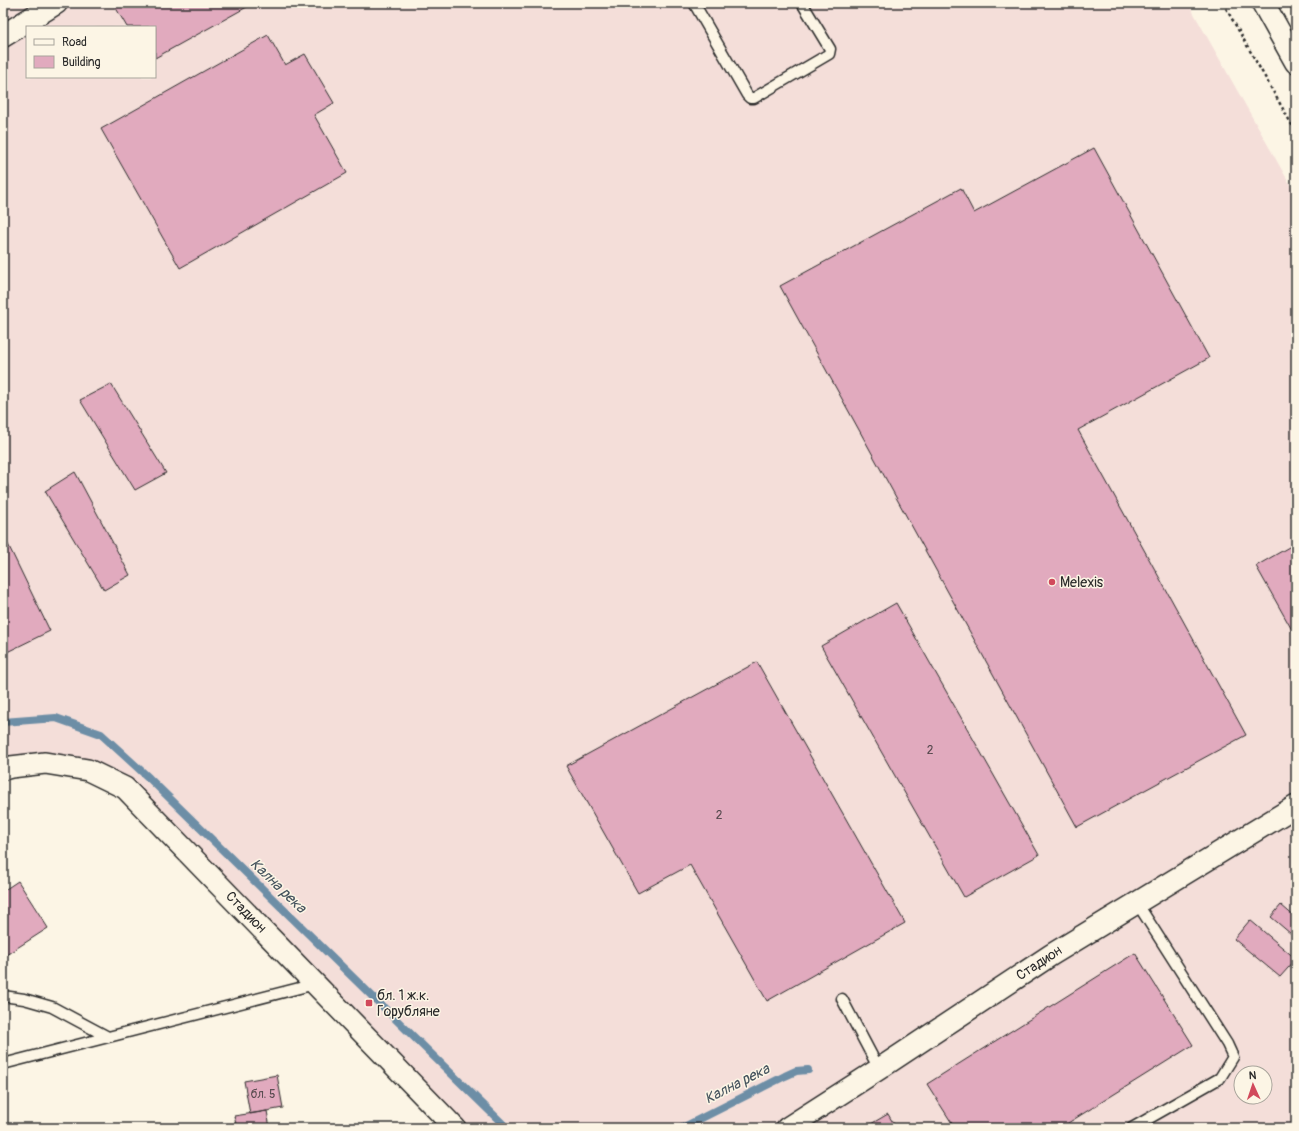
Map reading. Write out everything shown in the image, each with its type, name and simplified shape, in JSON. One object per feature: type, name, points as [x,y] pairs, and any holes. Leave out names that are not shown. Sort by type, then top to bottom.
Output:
[{"type":"main road","points":[[3,36],[56,3]]},
{"type":"main road","points":[[1263,3],[1296,62]]},
{"type":"street","name":"Стадион","points":[[3,769],[11,766],[45,763],[88,770],[125,788],[455,1128]]},
{"type":"street","name":"Стадион","points":[[787,1128],[1051,955],[1296,806]]},
{"type":"lane","points":[[694,3],[747,95],[750,98],[754,98],[829,54],[830,49],[802,3]]},
{"type":"lane","points":[[1132,1128],[1220,1078],[1233,1057],[1227,1044],[1137,903]]},
{"type":"lane","points":[[3,1064],[316,984]]},
{"type":"lane","points":[[3,996],[24,999],[52,1007],[108,1037]]},
{"type":"lane","points":[[842,999],[879,1069]]},
{"type":"path","points":[[1224,3],[1296,132]]},
{"type":"shaded area","points":[[3,3],[1188,3],[1296,195],[1296,1128],[455,1128],[125,788],[88,770],[3,769]]},
{"type":"building","points":[[113,3],[254,3],[156,57],[156,26],[126,26]]},
{"type":"building","points":[[268,35],[285,65],[305,54],[334,103],[314,115],[347,173],[180,268],[101,129]]},
{"type":"building","name":"Мelexis","points":[[1094,148],[1209,358],[1078,430],[1246,735],[1077,827],[780,286],[961,188],[974,213]]},
{"type":"building","points":[[111,384],[166,473],[135,490],[80,400]]},
{"type":"building","points":[[75,472],[130,575],[104,590],[45,491]]},
{"type":"building","points":[[3,534],[50,631],[3,654]]},
{"type":"building","points":[[1296,543],[1296,637],[1256,566]]},
{"type":"building","points":[[896,603],[1039,855],[964,897],[821,646]]},
{"type":"building","points":[[757,662],[905,923],[767,1001],[690,865],[638,893],[566,766]]},
{"type":"building","points":[[18,881],[48,928],[3,957],[3,891]]},
{"type":"building","points":[[1281,905],[1296,918],[1296,927],[1291,934],[1271,917]]},
{"type":"building","points":[[1250,920],[1296,959],[1280,977],[1234,939]]},
{"type":"building","points":[[1135,953],[1193,1045],[1060,1128],[955,1128],[927,1084]]},
{"type":"building","points":[[277,1075],[283,1108],[250,1114],[244,1081]]},
{"type":"building","points":[[267,1111],[270,1128],[237,1128],[234,1116]]},
{"type":"building","points":[[888,1114],[896,1128],[864,1128]]},
{"type":"waterway","name":"Кална река","points":[[3,722],[56,718],[101,734],[149,778],[507,1128]]},
{"type":"waterway","name":"Кална река","points":[[682,1128],[785,1076],[796,1071],[808,1070]]},
{"type":"place","name":"Мelexis","points":[[1052,582]]},
{"type":"place","name":"бл. 1 ж.к. Горубляне","points":[[369,1003]]}]
